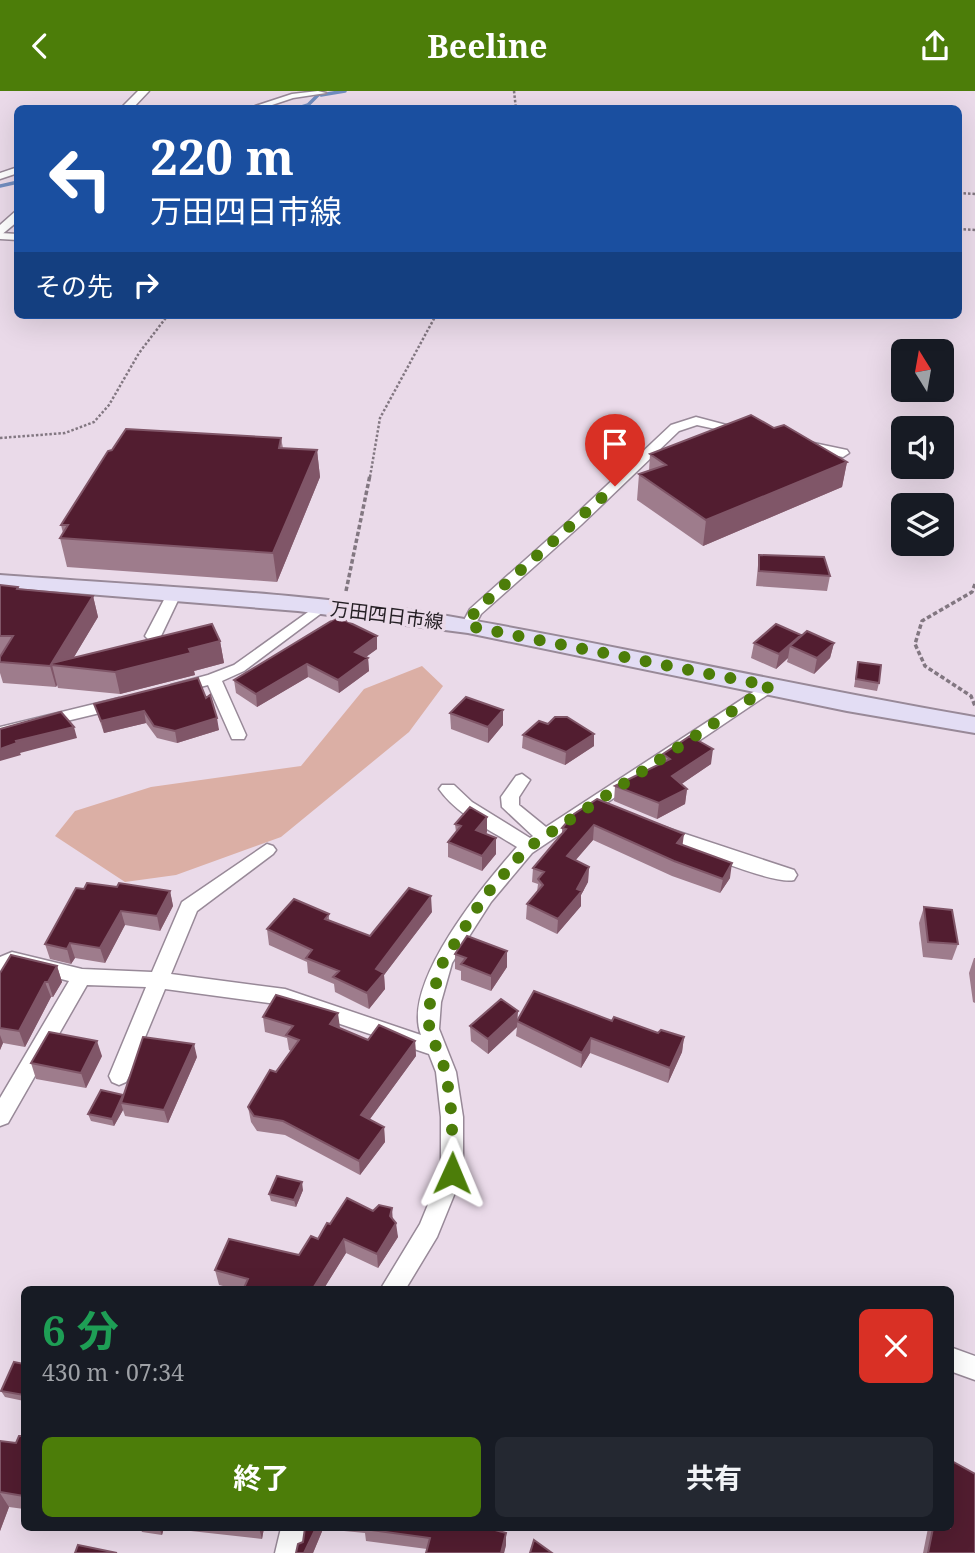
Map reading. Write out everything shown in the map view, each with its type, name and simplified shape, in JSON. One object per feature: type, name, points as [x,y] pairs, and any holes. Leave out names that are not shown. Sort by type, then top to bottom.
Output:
[{"type":"main road","name":"万田四日市線","points":[[0,581],[331,607],[468,626],[975,725]]},
{"type":"street","points":[[129,105],[144,91]]},
{"type":"street","points":[[263,105],[292,96],[322,93]]},
{"type":"street","points":[[0,234],[14,218]]},
{"type":"street","points":[[468,626],[475,611],[586,513],[675,428],[696,421],[763,436]]},
{"type":"street","points":[[790,442],[843,453]]},
{"type":"street","points":[[153,636],[174,594]]},
{"type":"street","points":[[160,692],[213,680],[239,668],[331,607]]},
{"type":"street","points":[[213,680],[238,735]]},
{"type":"street","points":[[394,1286],[429,1230],[452,1173],[452,1117],[446,1072],[429,1029],[430,1002],[443,962],[484,897],[537,841],[770,686]]},
{"type":"street","points":[[0,732],[134,699]]},
{"type":"street","points":[[522,781],[510,797],[511,807],[537,841]]},
{"type":"street","points":[[448,789],[466,806],[537,841]]},
{"type":"street","points":[[593,803],[617,814]]},
{"type":"street","points":[[642,824],[735,859],[788,875]]},
{"type":"street","points":[[118,1076],[189,907],[267,850]]},
{"type":"street","points":[[0,967],[12,959],[82,977],[158,980],[285,997],[436,1048]]},
{"type":"street","points":[[0,1117],[82,977]]},
{"type":"street","points":[[954,1360],[975,1368]]},
{"type":"street","points":[[289,1553],[293,1531]]},
{"type":"path","points":[[0,439],[65,433],[94,422],[109,405],[139,353],[165,319]]},
{"type":"path","points":[[331,607],[358,552],[370,479],[370,462],[380,418],[434,319]]},
{"type":"path","points":[[975,584],[972,592],[922,621],[915,644],[925,666],[971,697],[975,706]]},
{"type":"shaded area","points":[[422,666],[443,686],[409,732],[281,837],[176,875],[125,882],[55,836],[75,811],[151,787],[301,766],[364,689]]},
{"type":"building","points":[[751,415],[774,428],[784,425],[847,462],[706,520],[639,474],[666,465],[650,454]]},
{"type":"building","points":[[126,429],[281,438],[279,448],[317,450],[273,553],[60,538],[68,525],[61,525],[108,451],[112,450]]},
{"type":"building","points":[[759,555],[824,557],[830,576],[759,571]]},
{"type":"building","points":[[0,585],[93,596],[50,666],[0,662],[0,657],[13,636],[0,636]]},
{"type":"building","points":[[338,617],[377,636],[355,652],[368,658],[338,680],[307,664],[256,694],[234,680]]},
{"type":"building","points":[[212,624],[220,641],[189,649],[191,653],[115,672],[52,665],[52,663]]},
{"type":"building","points":[[776,624],[801,635],[779,654],[754,643]]},
{"type":"building","points":[[807,631],[834,643],[817,658],[790,646]]},
{"type":"building","points":[[858,662],[881,665],[879,683],[856,679]]},
{"type":"building","points":[[198,678],[206,698],[210,695],[217,718],[175,731],[154,726],[144,711],[101,721],[94,704]]},
{"type":"building","points":[[466,697],[503,710],[488,727],[450,713]]},
{"type":"building","points":[[61,712],[74,727],[16,741],[17,743],[0,749],[0,729]]},
{"type":"building","points":[[555,717],[567,717],[594,734],[566,752],[523,735],[539,721],[548,724]]},
{"type":"building","points":[[690,736],[713,749],[672,776],[687,789],[659,803],[615,786],[670,759],[663,754]]},
{"type":"building","points":[[597,799],[684,834],[677,843],[732,863],[723,879],[674,861],[594,825],[567,856],[589,867],[577,889],[582,891],[558,919],[527,904],[543,885],[538,879],[544,872],[533,868],[566,829],[562,828],[574,814]]},
{"type":"building","points":[[470,807],[487,817],[476,830],[496,838],[482,856],[448,842],[461,826],[455,824]]},
{"type":"building","points":[[87,883],[117,887],[119,883],[170,891],[157,916],[121,911],[100,948],[70,943],[67,949],[45,944],[76,888],[84,889]]},
{"type":"building","points":[[409,888],[431,896],[376,969],[384,973],[367,993],[333,977],[339,971],[306,958],[312,950],[267,929],[294,899],[329,914],[325,919],[370,936]]},
{"type":"building","points":[[924,907],[952,910],[958,944],[928,942]]},
{"type":"building","points":[[467,936],[507,951],[491,976],[461,964],[466,958],[455,954]]},
{"type":"building","points":[[11,955],[57,966],[48,982],[45,982],[19,1031],[0,1028],[0,973]]},
{"type":"building","points":[[534,991],[612,1021],[614,1017],[658,1033],[661,1030],[684,1037],[670,1068],[591,1038],[582,1053],[517,1021]]},
{"type":"building","points":[[276,995],[338,1013],[330,1024],[368,1040],[379,1025],[415,1041],[361,1115],[384,1127],[359,1161],[283,1121],[254,1116],[248,1107],[270,1070],[276,1072],[299,1040],[286,1035],[293,1026],[263,1017]]},
{"type":"building","points":[[501,999],[518,1011],[488,1039],[470,1026]]},
{"type":"building","points":[[49,1032],[97,1041],[81,1073],[31,1063]]},
{"type":"building","points":[[143,1037],[194,1044],[164,1110],[121,1103]]},
{"type":"building","points":[[101,1090],[123,1095],[112,1119],[88,1114]]},
{"type":"building","points":[[277,1176],[302,1182],[294,1200],[269,1194]]},
{"type":"building","points":[[347,1198],[373,1211],[379,1205],[392,1208],[390,1216],[396,1223],[377,1254],[344,1239],[315,1286],[245,1286],[248,1279],[215,1270],[229,1239],[299,1255],[311,1236],[318,1239],[327,1223],[330,1224]]},
{"type":"building","points":[[14,1362],[21,1363],[21,1394],[1,1391]]},
{"type":"building","points":[[21,1436],[21,1496],[0,1492],[0,1441],[16,1443]]},
{"type":"building","points":[[954,1462],[975,1474],[975,1553],[928,1553],[932,1531],[954,1531]]},
{"type":"building","points":[[305,1531],[315,1531],[304,1553],[296,1553],[298,1544],[303,1542]]},
{"type":"building","points":[[379,1531],[506,1533],[501,1553],[426,1553],[430,1538]]},
{"type":"building","points":[[534,1540],[552,1553],[530,1553]]},
{"type":"building","points":[[78,1545],[117,1553],[75,1553]]},
{"type":"waterway","points":[[308,105],[322,91]]},
{"type":"waterway","points":[[321,95],[345,91]]},
{"type":"waterway","points":[[0,186],[14,183]]},
{"type":"route","points":[[452,1173],[452,1117],[446,1072],[429,1029],[430,1002],[443,962],[484,897],[526,849],[770,686],[468,626],[475,611],[615,486]]}]
